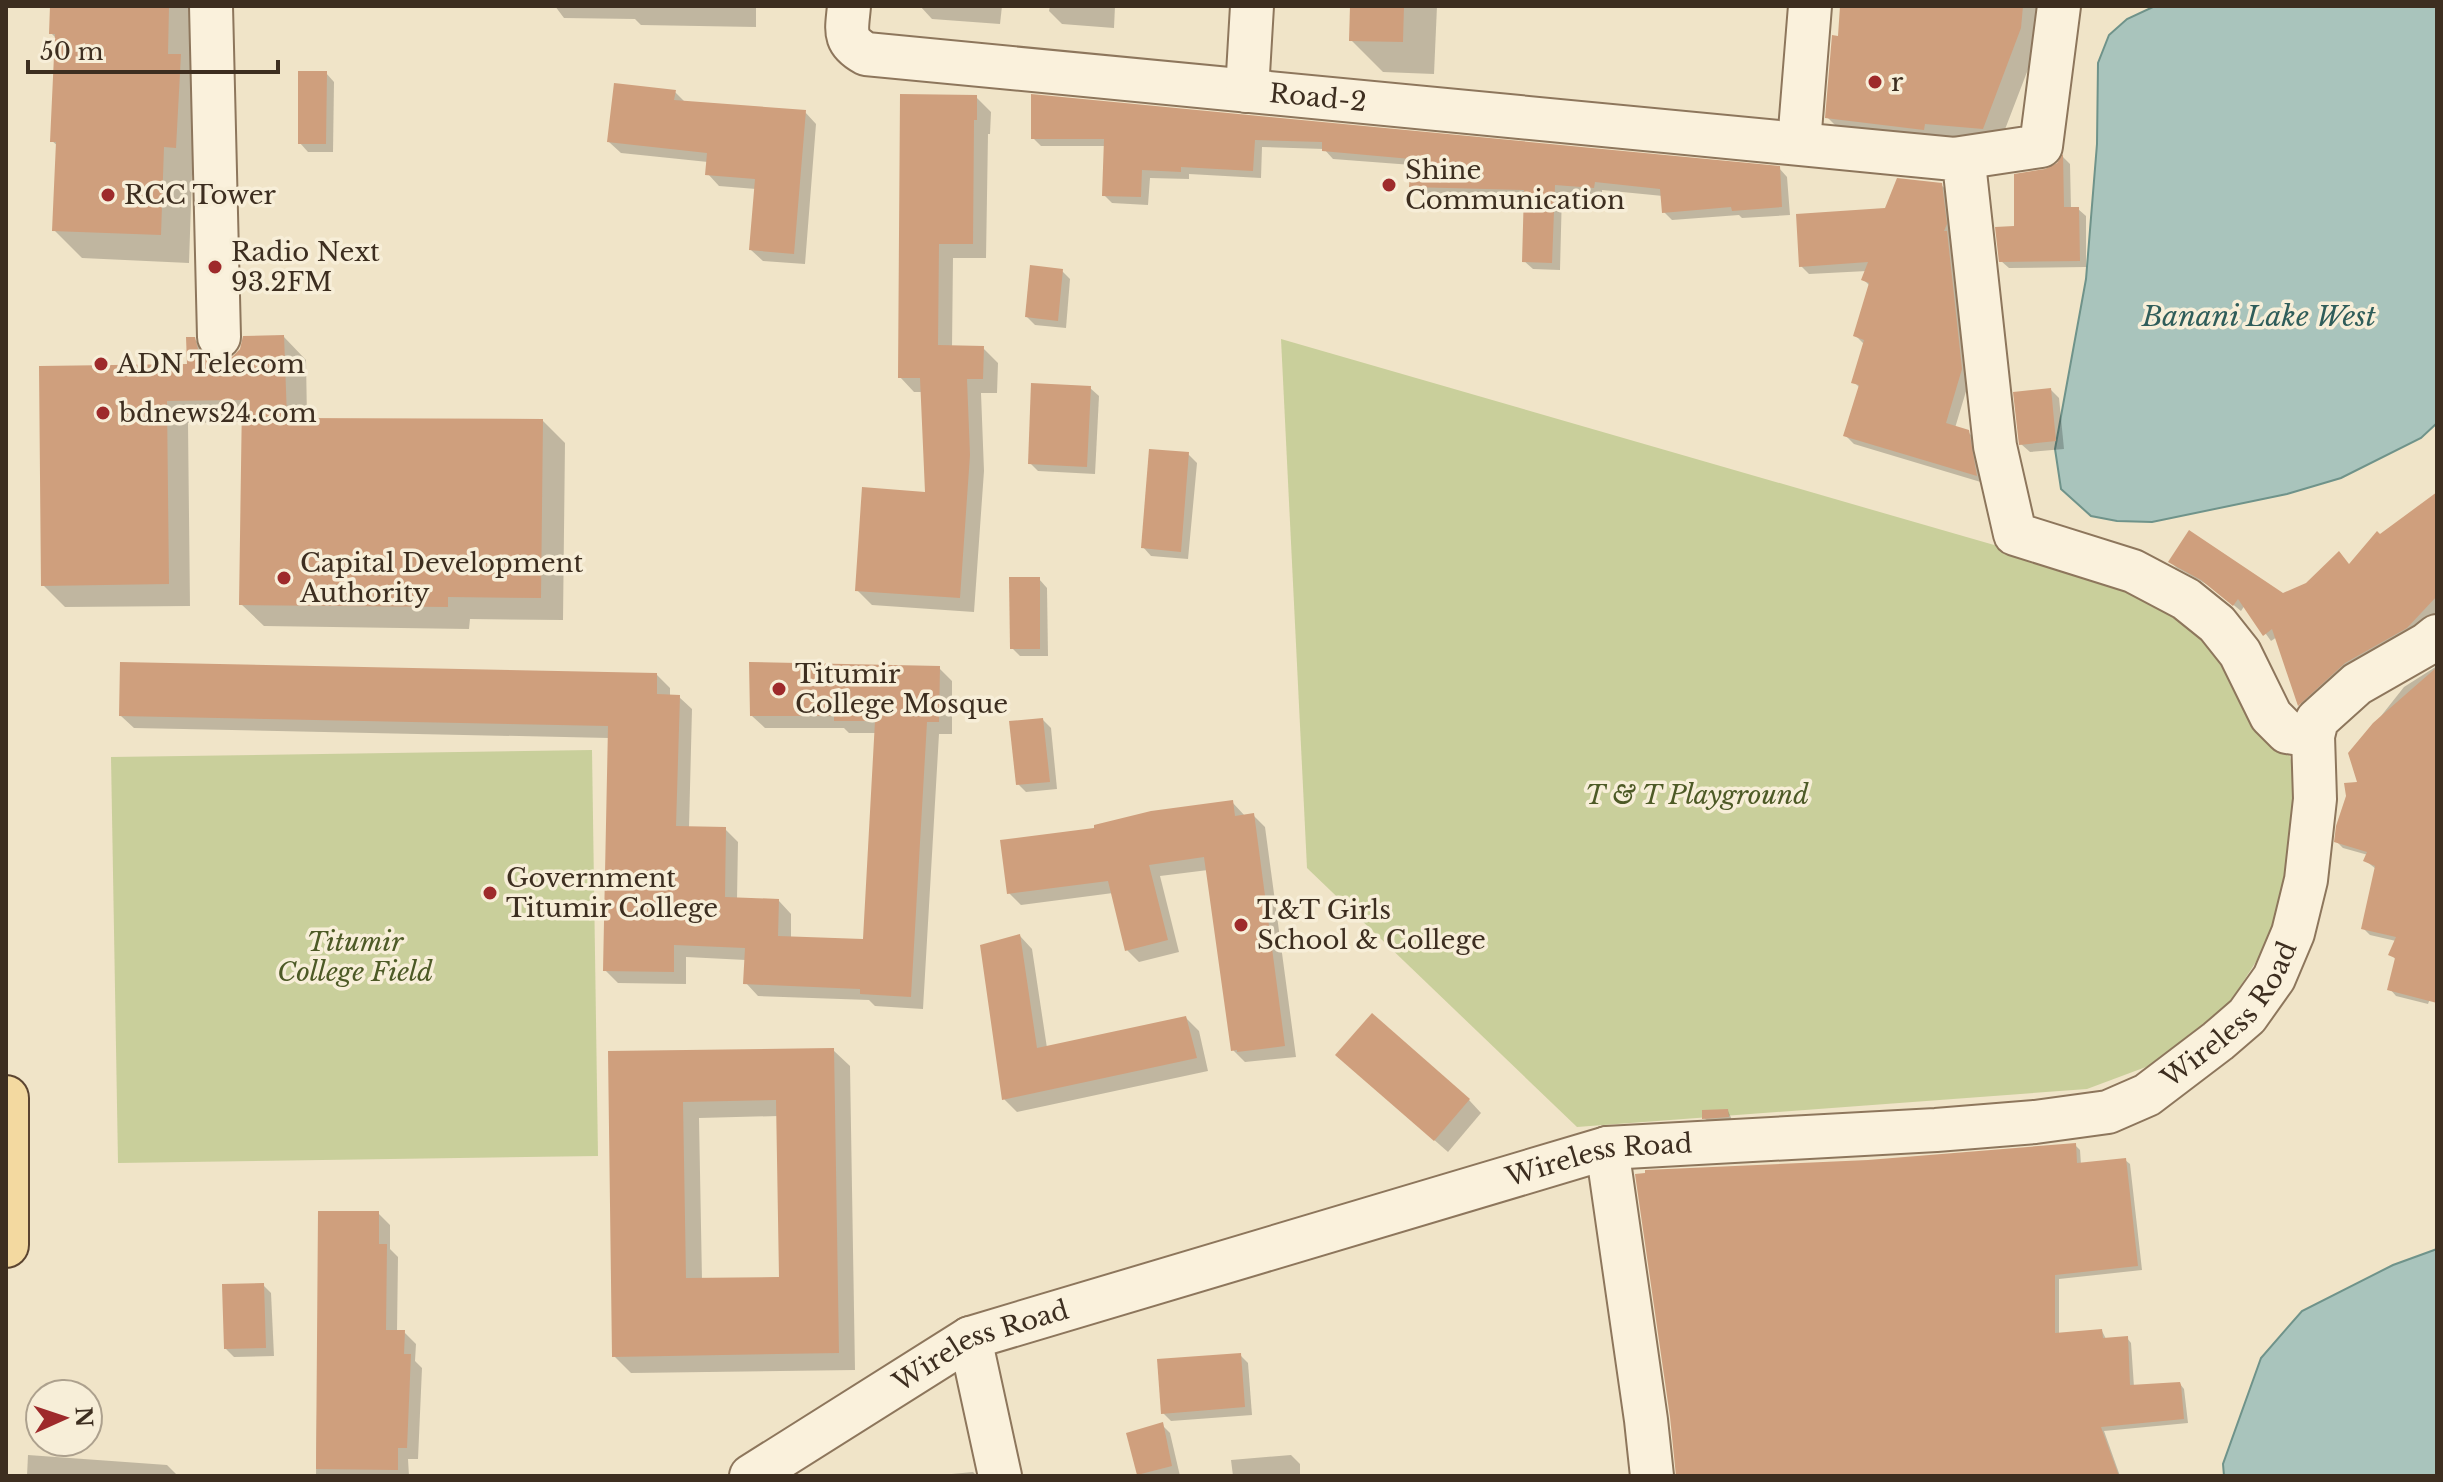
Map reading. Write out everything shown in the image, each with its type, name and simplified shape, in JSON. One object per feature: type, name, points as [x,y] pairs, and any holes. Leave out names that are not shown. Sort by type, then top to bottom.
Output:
[{"type":"main road","points":[[6,1098],[6,1245]]},
{"type":"street","points":[[211,6],[219,337]]},
{"type":"street","points":[[1247,91],[1252,6]]},
{"type":"street","points":[[1799,143],[1810,6]]},
{"type":"street","name":"Road-2","points":[[848,21],[853,47],[866,54],[1954,159],[2041,146],[2059,6]]},
{"type":"street","points":[[1954,159],[1962,164],[1965,172],[1995,446],[2015,534],[2133,571],[2186,599],[2217,624],[2240,653],[2271,716],[2287,732],[2313,736],[2317,720],[2357,684],[2437,636]]},
{"type":"street","name":"Wireless Road","points":[[751,1476],[970,1338],[1607,1148],[2035,1122],[2108,1112],[2147,1095],[2247,1016],[2274,978],[2293,933],[2306,880],[2315,799],[2313,736]]},
{"type":"street","points":[[1607,1148],[1652,1476]]},
{"type":"street","points":[[970,1338],[1000,1476]]},
{"type":"green space","name":"T & T Playground","points":[[1281,339],[2174,597],[2278,715],[2300,792],[2288,876],[2268,943],[2225,1010],[2170,1058],[2087,1089],[1577,1127],[1307,868]]},
{"type":"green space","name":"Titumir College Field","points":[[592,750],[598,1156],[118,1163],[111,757]]},
{"type":"water","name":"Banani Lake West","points":[[2155,6],[2437,6],[2437,423],[2421,438],[2341,478],[2287,494],[2152,522],[2117,521],[2091,516],[2061,489],[2055,449],[2086,279],[2097,144],[2098,63],[2109,35],[2127,19]]},
{"type":"water","points":[[2437,1249],[2437,1476],[2224,1476],[2223,1464],[2261,1358],[2302,1311],[2393,1265]]},
{"type":"building","points":[[50,6],[169,6],[168,54],[181,54],[176,148],[164,147],[161,235],[52,231],[56,142],[50,142],[55,34],[49,34]]},
{"type":"building","points":[[1350,6],[1404,6],[1403,42],[1349,41]]},
{"type":"building","points":[[1840,6],[2023,6],[2021,28],[1983,129],[1925,124],[1924,130],[1825,118],[1832,35],[1838,36]]},
{"type":"building","points":[[298,71],[327,71],[326,144],[298,144]]},
{"type":"building","points":[[614,83],[676,90],[674,100],[806,110],[794,254],[749,250],[755,179],[705,175],[707,153],[607,142]]},
{"type":"building","points":[[900,94],[977,95],[973,244],[939,244],[938,345],[984,346],[983,379],[967,379],[970,455],[960,598],[855,591],[862,487],[925,492],[920,378],[898,378]]},
{"type":"building","points":[[1031,94],[1780,166],[1782,207],[1732,211],[1731,207],[1662,213],[1660,189],[1595,182],[1594,188],[1555,185],[1552,263],[1522,262],[1524,190],[1409,187],[1411,159],[1322,151],[1322,142],[1255,140],[1253,171],[1181,167],[1181,172],[1142,170],[1141,197],[1102,196],[1104,139],[1031,139]]},
{"type":"building","points":[[2063,154],[2064,207],[2079,207],[2080,261],[1999,262],[1995,227],[2014,226],[2014,174],[2045,169],[2057,163]]},
{"type":"building","points":[[1897,178],[1942,183],[1947,224],[1944,231],[1947,231],[1962,369],[1946,423],[1969,430],[1977,476],[1843,436],[1859,385],[1851,383],[1864,340],[1853,336],[1869,283],[1861,280],[1868,262],[1799,267],[1796,214],[1885,208]]},
{"type":"building","points":[[1030,265],[1063,269],[1058,321],[1025,317]]},
{"type":"building","points":[[284,335],[287,418],[543,419],[541,598],[448,597],[448,607],[239,605],[242,400],[167,401],[169,584],[41,586],[39,366],[187,364],[186,337],[195,337],[198,349],[207,358],[220,361],[232,357],[240,349],[243,336]]},
{"type":"building","points":[[1031,383],[1091,386],[1087,467],[1028,464]]},
{"type":"building","points":[[2051,388],[2056,441],[2019,445],[2013,392]]},
{"type":"building","points":[[1149,449],[1189,452],[1181,552],[1141,548]]},
{"type":"building","points":[[2437,492],[2437,596],[2407,628],[2345,663],[2298,706],[2272,629],[2263,636],[2238,599],[2233,606],[2201,580],[2168,562],[2189,530],[2283,593],[2306,583],[2339,551],[2349,564],[2377,531],[2380,534]]},
{"type":"building","points":[[1009,577],[1040,577],[1040,649],[1010,649]]},
{"type":"building","points":[[120,662],[657,673],[657,694],[680,695],[676,826],[726,827],[725,897],[779,899],[778,936],[863,939],[875,721],[834,721],[834,716],[750,716],[749,662],[940,666],[939,722],[927,722],[911,997],[860,994],[860,989],[743,984],[745,948],[674,945],[674,972],[603,971],[608,726],[119,716]]},
{"type":"building","points":[[2437,667],[2437,1003],[2387,990],[2395,958],[2388,955],[2396,937],[2361,929],[2375,866],[2363,861],[2367,852],[2334,842],[2346,796],[2344,783],[2357,782],[2348,753],[2373,723]]},
{"type":"building","points":[[1043,718],[1050,782],[1016,785],[1009,721]]},
{"type":"building","points":[[1233,800],[1235,816],[1254,813],[1285,1046],[1237,1052],[1231,1051],[1204,857],[1149,865],[1168,940],[1125,951],[1108,881],[1007,894],[1000,840],[1094,828],[1094,825],[1151,811]]},
{"type":"building","points":[[1020,934],[1037,1048],[1186,1016],[1197,1058],[1002,1100],[980,945]]},
{"type":"building","points":[[1372,1013],[1470,1099],[1434,1141],[1335,1055]]},
{"type":"building","points":[[834,1048],[839,1353],[612,1357],[608,1051]],"holes":[[[776,1100],[779,1277],[686,1278],[683,1102]]]},
{"type":"building","points":[[1728,1109],[1729,1117],[1702,1119],[1702,1110]]},
{"type":"building","points":[[2076,1143],[2077,1163],[2126,1158],[2138,1266],[2055,1275],[2055,1333],[2102,1329],[2103,1338],[2128,1336],[2130,1385],[2180,1382],[2181,1385],[2184,1419],[2101,1427],[2119,1476],[1676,1476],[1635,1174],[1645,1173],[1645,1170],[1868,1160]]},
{"type":"building","points":[[318,1211],[379,1211],[379,1244],[387,1244],[386,1330],[405,1330],[404,1354],[411,1354],[407,1448],[398,1448],[398,1470],[316,1469]]},
{"type":"building","points":[[264,1283],[266,1348],[224,1349],[222,1284]]},
{"type":"building","points":[[1241,1353],[1245,1407],[1161,1414],[1157,1359]]},
{"type":"building","points":[[1163,1422],[1172,1466],[1137,1475],[1126,1433]]},
{"type":"place","name":"r","points":[[1875,82]]},
{"type":"place","name":"Shine Communication","points":[[1389,185]]},
{"type":"place","name":"RCC Tower","points":[[108,195]]},
{"type":"place","name":"Radio Next 93.2FM","points":[[215,267]]},
{"type":"place","name":"ADN Telecom","points":[[101,364]]},
{"type":"place","name":"bdnews24.com","points":[[103,413]]},
{"type":"place","name":"Capital Development Authority","points":[[284,578]]},
{"type":"place","name":"Titumir College Mosque","points":[[779,689]]},
{"type":"place","name":"Government Titumir College","points":[[490,893]]},
{"type":"place","name":"T&T Girls School & College","points":[[1241,925]]}]
